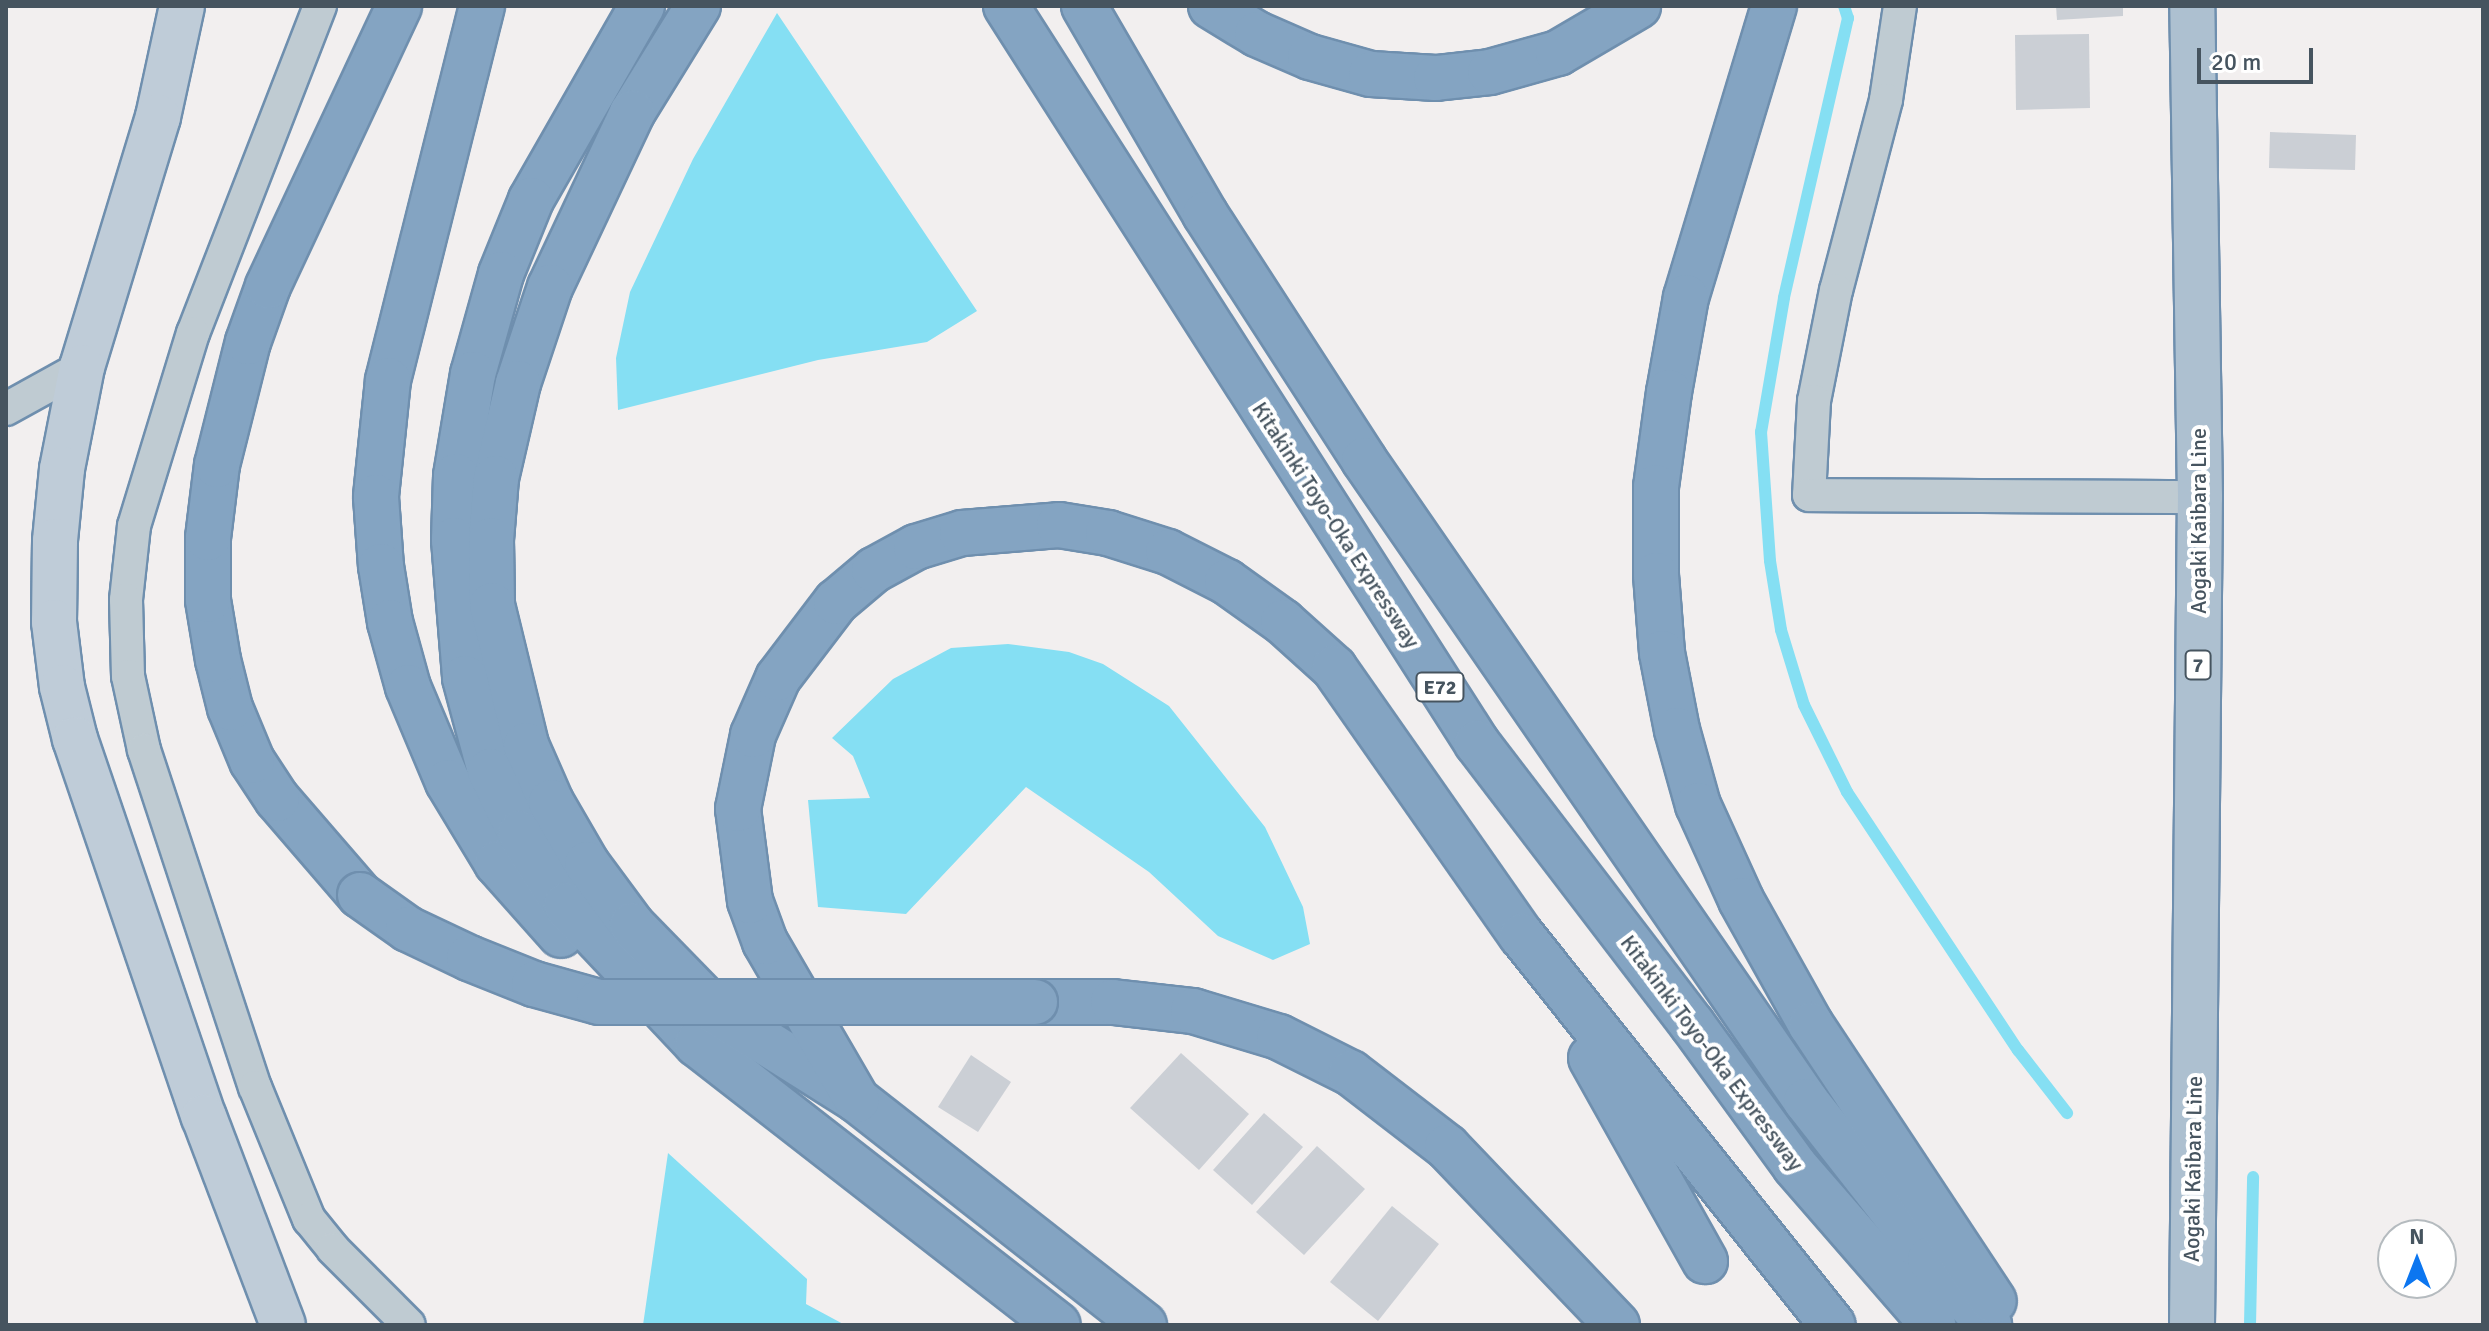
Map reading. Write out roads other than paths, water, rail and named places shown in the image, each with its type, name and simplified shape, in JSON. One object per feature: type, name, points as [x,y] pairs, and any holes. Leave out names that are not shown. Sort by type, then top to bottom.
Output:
[{"type":"highway","points":[[399,6],[258,314],[230,403],[217,465],[208,538],[208,600],[218,660],[230,708],[252,761],[277,799],[360,895],[408,929],[469,958],[534,984],[599,1002],[1113,1002],[1193,1011],[1279,1037],[1351,1073],[1447,1147],[1617,1325]]},
{"type":"highway","points":[[482,6],[388,380],[376,497],[390,622],[408,687],[448,782],[497,863],[549,924],[598,972],[697,1044],[1058,1325]]},
{"type":"highway","points":[[642,6],[531,200],[501,274],[473,374],[456,476],[454,540],[465,678],[490,771],[520,833],[566,905],[697,1044]]},
{"type":"highway","points":[[698,6],[632,113],[550,287],[518,383],[496,478],[491,540],[492,605],[526,745],[551,802],[587,864],[632,925],[716,1011],[857,1100],[1144,1325]]},
{"type":"highway","name":"Kitakinki Toyo-Oka Expressway","points":[[1006,6],[1477,743],[1692,1024],[1795,1166],[1933,1325]]},
{"type":"highway","name":"Kitakinki Toyo-Oka Expressway","points":[[1084,6],[1205,214],[1364,460],[1806,1101],[1930,1259],[1989,1325]]},
{"type":"highway","points":[[1211,6],[1257,34],[1310,57],[1371,74],[1436,78],[1490,72],[1558,53],[1638,6]]},
{"type":"highway","points":[[1774,6],[1686,297],[1669,392],[1656,487],[1656,575],[1662,653],[1677,730],[1698,805],[1741,900],[1811,1025],[1989,1289],[2005,1325]]},
{"type":"highway","points":[[857,1100],[765,942],[750,901],[738,809],[753,735],[778,678],[802,641],[836,602],[874,570],[916,547],[962,533],[1012,526],[1059,525],[1108,533],[1168,552],[1227,582],[1283,622],[1334,668],[1522,936],[1833,1325]]},
{"type":"highway","points":[[1522,936],[1705,1261]]},
{"type":"main road","name":"Aogaki Kaibara Line","points":[[2192,6],[2200,497],[2192,1325]]},
{"type":"street","points":[[182,6],[143,172],[82,367],[62,469],[55,541],[54,622],[62,687],[80,753],[198,1102],[283,1325]]},
{"type":"street","points":[[320,6],[193,333],[134,526],[126,600],[128,676],[144,750],[250,1073],[309,1219],[350,1267],[409,1325]]},
{"type":"street","points":[[1900,6],[1886,100],[1836,290],[1814,401],[1809,495],[2200,497]]},
{"type":"street","points":[[6,409],[82,367]]},
{"type":"water","points":[[777,13],[977,311],[927,342],[818,360],[618,410],[616,358],[630,292],[693,159]]},
{"type":"water","points":[[1008,644],[1069,652],[1103,664],[1169,706],[1265,827],[1303,907],[1310,944],[1273,960],[1218,936],[1149,872],[1026,787],[906,914],[818,907],[808,800],[870,798],[853,756],[832,738],[893,679],[951,648]]},
{"type":"water","points":[[668,1153],[807,1279],[806,1304],[845,1325],[643,1325]]},
{"type":"waterway","points":[[1844,6],[1848,18],[1784,298],[1761,432],[1770,561],[1781,630],[1804,705],[1847,792],[2018,1050],[2067,1113]]},
{"type":"waterway","points":[[2250,1325],[2253,1177]]}]
